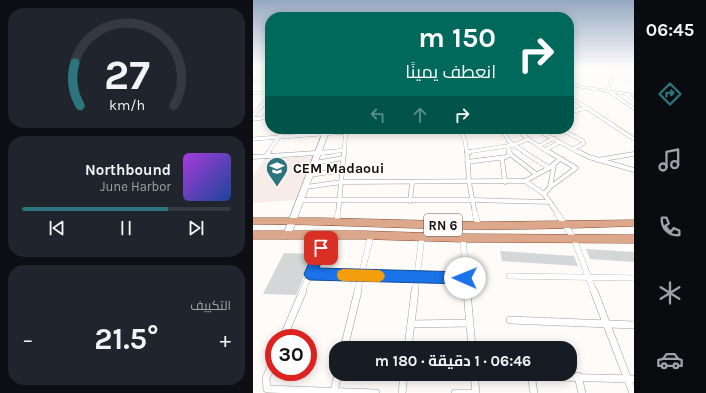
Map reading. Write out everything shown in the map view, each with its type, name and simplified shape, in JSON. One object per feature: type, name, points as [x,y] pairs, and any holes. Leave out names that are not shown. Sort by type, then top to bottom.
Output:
[{"type":"main road","points":[[578,86],[634,95]]},
{"type":"main road","points":[[608,91],[634,108]]},
{"type":"main road","points":[[287,235],[294,220],[325,134]]},
{"type":"main road","name":"RN 6","points":[[253,221],[294,220],[478,225],[634,223]]},
{"type":"main road","name":"RN 6","points":[[253,234],[422,236],[463,238],[634,239]]},
{"type":"street","points":[[608,91],[609,86]]},
{"type":"street","points":[[253,93],[265,92]]},
{"type":"street","points":[[627,94],[634,101]]},
{"type":"street","points":[[253,116],[265,101]]},
{"type":"street","points":[[574,102],[587,108],[634,139]]},
{"type":"street","points":[[574,111],[587,108]]},
{"type":"street","points":[[253,119],[265,118]]},
{"type":"street","points":[[267,156],[281,134]]},
{"type":"street","points":[[253,139],[310,134]]},
{"type":"street","points":[[337,221],[346,134]]},
{"type":"street","points":[[463,134],[467,152],[469,182],[478,225]]},
{"type":"street","points":[[504,134],[506,138],[514,145],[549,168]]},
{"type":"street","points":[[522,134],[545,150],[575,167],[575,170],[551,187],[544,194]]},
{"type":"street","points":[[546,134],[595,160],[634,170]]},
{"type":"street","points":[[570,134],[584,143],[573,149]]},
{"type":"street","points":[[539,146],[554,138]]},
{"type":"street","points":[[467,152],[514,145],[528,139]]},
{"type":"street","points":[[545,150],[560,142]]},
{"type":"street","points":[[508,146],[510,154],[536,174]]},
{"type":"street","points":[[253,157],[345,150]]},
{"type":"street","points":[[467,162],[502,158],[510,154]]},
{"type":"street","points":[[595,160],[634,154]]},
{"type":"street","points":[[315,163],[343,158]]},
{"type":"street","points":[[502,158],[505,182]]},
{"type":"street","points":[[306,187],[342,182],[412,183],[525,181],[554,165],[560,159]]},
{"type":"street","points":[[551,187],[554,165]]},
{"type":"street","points":[[310,175],[342,170]]},
{"type":"street","points":[[525,181],[544,194],[566,225],[589,277],[630,379],[633,393]]},
{"type":"street","points":[[410,201],[412,183]]},
{"type":"street","points":[[301,200],[473,200],[550,202]]},
{"type":"street","points":[[287,329],[327,236]]},
{"type":"street","points":[[346,341],[371,236]]},
{"type":"street","points":[[408,341],[422,236]]},
{"type":"street","points":[[463,238],[465,278],[471,341]]},
{"type":"street","points":[[310,274],[465,278]]},
{"type":"street","points":[[509,276],[634,278]]},
{"type":"street","points":[[510,320],[634,326]]},
{"type":"street","points":[[411,324],[470,323]]},
{"type":"street","points":[[582,393],[577,376],[630,379]]},
{"type":"street","points":[[266,381],[265,385],[267,389],[376,393]]},
{"type":"street","points":[[334,391],[336,381]]},
{"type":"street","points":[[402,393],[403,381]]},
{"type":"street","points":[[455,393],[475,393],[474,381]]},
{"type":"street","points":[[532,381],[534,393]]},
{"type":"shaded area","name":"CEM Madaoui","points":[[313,156],[296,200],[253,203],[253,177],[264,159]]},
{"type":"building","points":[[586,249],[634,252],[634,262],[590,259]]},
{"type":"building","points":[[500,251],[574,256],[578,266],[502,261]]},
{"type":"building","points":[[284,253],[314,254],[296,295],[263,294]]},
{"type":"slow traffic","points":[[343,275],[379,276]]},
{"type":"place","name":"CEM Madaoui","points":[[277,188]]},
{"type":"route","points":[[321,248],[310,274],[465,278]]}]
